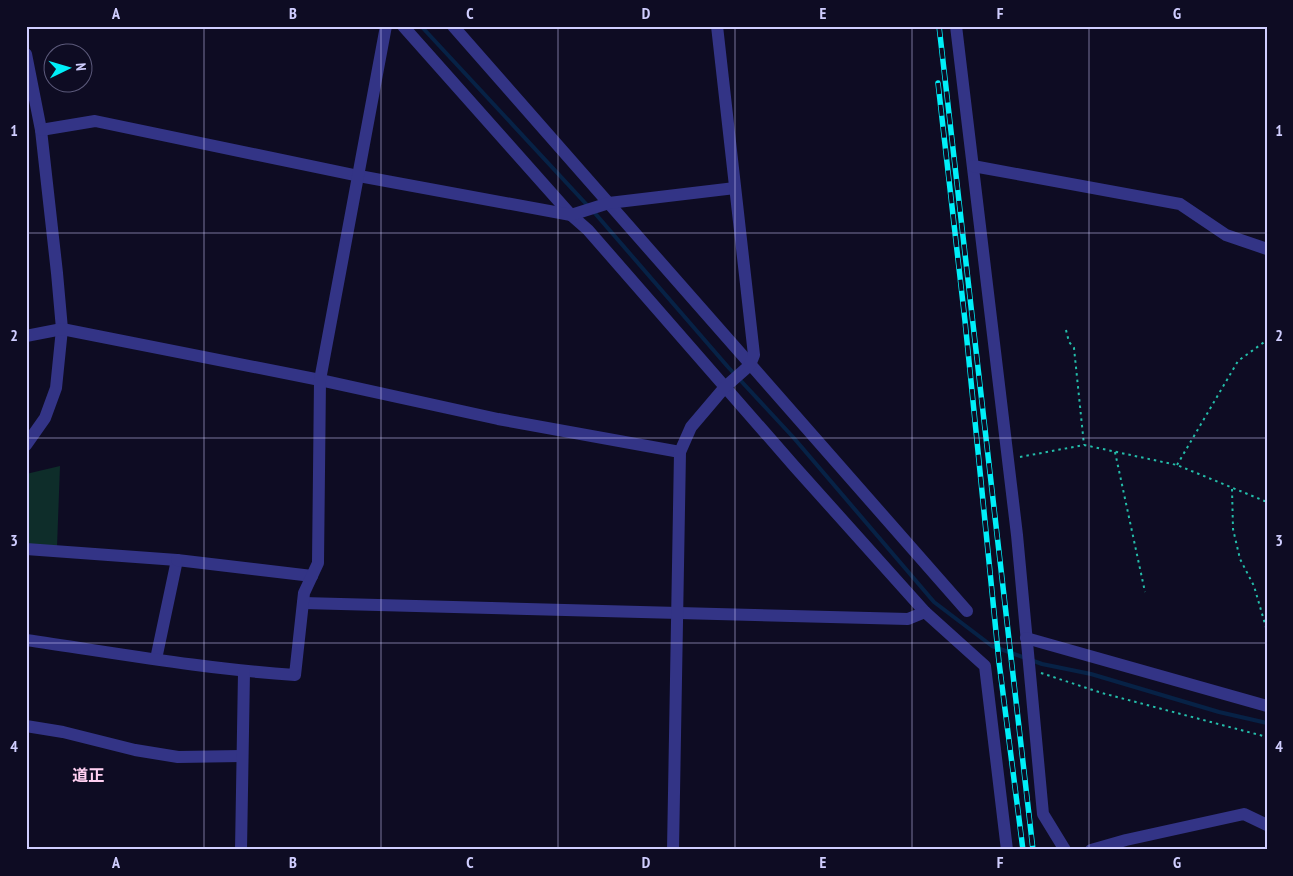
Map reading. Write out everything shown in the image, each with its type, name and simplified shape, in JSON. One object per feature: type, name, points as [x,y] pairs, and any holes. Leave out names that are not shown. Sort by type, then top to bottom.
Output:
[{"type":"street","points":[[26,640],[244,672],[295,675],[304,593],[318,563],[320,380],[386,26]]},
{"type":"street","points":[[403,26],[571,215],[594,238],[925,612],[985,666],[1006,850]]},
{"type":"street","points":[[453,26],[967,611]]},
{"type":"street","points":[[673,850],[680,452],[691,427],[725,387],[750,365],[754,355],[717,26]]},
{"type":"street","points":[[956,26],[1008,460],[1043,814],[1065,850]]},
{"type":"street","points":[[26,54],[41,130],[58,273],[62,329],[56,388],[45,418],[26,445]]},
{"type":"street","points":[[41,130],[95,121],[359,176],[571,215],[609,203],[735,188]]},
{"type":"street","points":[[972,166],[1180,204],[1226,235],[1267,249]]},
{"type":"street","points":[[26,336],[62,329],[320,380],[498,418],[680,452]]},
{"type":"street","points":[[26,549],[177,560],[312,576]]},
{"type":"street","points":[[156,659],[177,560]]},
{"type":"street","points":[[303,603],[908,619],[925,612]]},
{"type":"street","points":[[1026,638],[1267,706]]},
{"type":"street","points":[[242,850],[244,672]]},
{"type":"street","points":[[26,726],[64,732],[135,750],[178,757],[242,756]]},
{"type":"street","points":[[1091,850],[1126,840],[1244,814],[1267,825]]},
{"type":"path","points":[[1066,330],[1069,342],[1074,348],[1084,445]]},
{"type":"path","points":[[1177,465],[1238,360],[1267,340]]},
{"type":"path","points":[[1008,460],[1084,445],[1177,465],[1267,502]]},
{"type":"path","points":[[1115,452],[1145,592]]},
{"type":"path","points":[[1232,489],[1233,529],[1240,559],[1254,586],[1267,631]]},
{"type":"path","points":[[1030,670],[1120,698],[1267,737]]},
{"type":"green space","points":[[60,466],[57,547],[26,545],[26,474]]},
{"type":"waterway","points":[[421,26],[588,206]]},
{"type":"waterway","points":[[593,211],[728,367],[793,437],[934,602],[992,646],[1042,664],[1091,674],[1219,712],[1267,723]]},
{"type":"railway","points":[[939,26],[1033,850]]},
{"type":"railway","points":[[938,83],[965,321],[999,662],[1023,850]]},
{"type":"district","name":"道正","points":[[88,775]]}]
